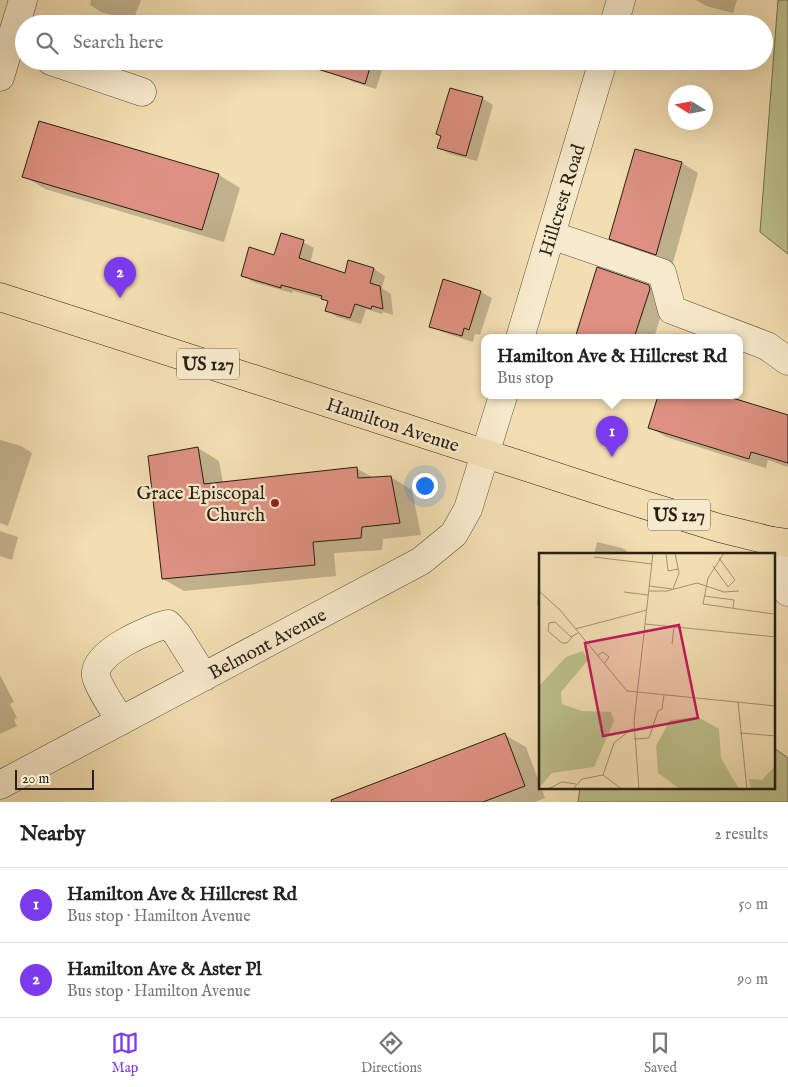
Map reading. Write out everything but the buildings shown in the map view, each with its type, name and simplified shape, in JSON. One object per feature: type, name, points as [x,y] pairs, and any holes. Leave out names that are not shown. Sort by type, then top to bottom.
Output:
[{"type":"main road","name":"Hamilton Avenue","points":[[0,297],[486,455],[719,528],[780,542]]},
{"type":"street","points":[[21,15],[23,0]]},
{"type":"street","points":[[617,15],[621,0]]},
{"type":"street","points":[[0,77],[15,51]]},
{"type":"street","points":[[77,70],[142,92]]},
{"type":"street","name":"Hillcrest Road","points":[[521,334],[600,70]]},
{"type":"street","points":[[551,236],[662,273],[672,310],[735,334]]},
{"type":"street","points":[[743,337],[767,346],[788,361]]},
{"type":"street","points":[[486,455],[502,399]]},
{"type":"street","name":"Belmont Avenue","points":[[0,785],[421,561],[454,534],[468,509],[486,455]]},
{"type":"street","points":[[780,542],[788,592]]},
{"type":"street","points":[[121,721],[96,676],[98,665],[110,652],[154,628],[168,624],[177,634],[204,677]]},
{"type":"green space","points":[[778,0],[788,0],[788,254],[760,232]]},
{"type":"green space","points":[[776,749],[788,758],[788,802],[578,802],[580,790],[776,790]]},
{"type":"place","name":"Hamilton Ave & Aster Pl","points":[[120,298]]},
{"type":"place","name":"Hamilton Ave & Hillcrest Rd","points":[[612,457]]},
{"type":"place","name":"Grace Episcopal Church","points":[[275,503]]}]
